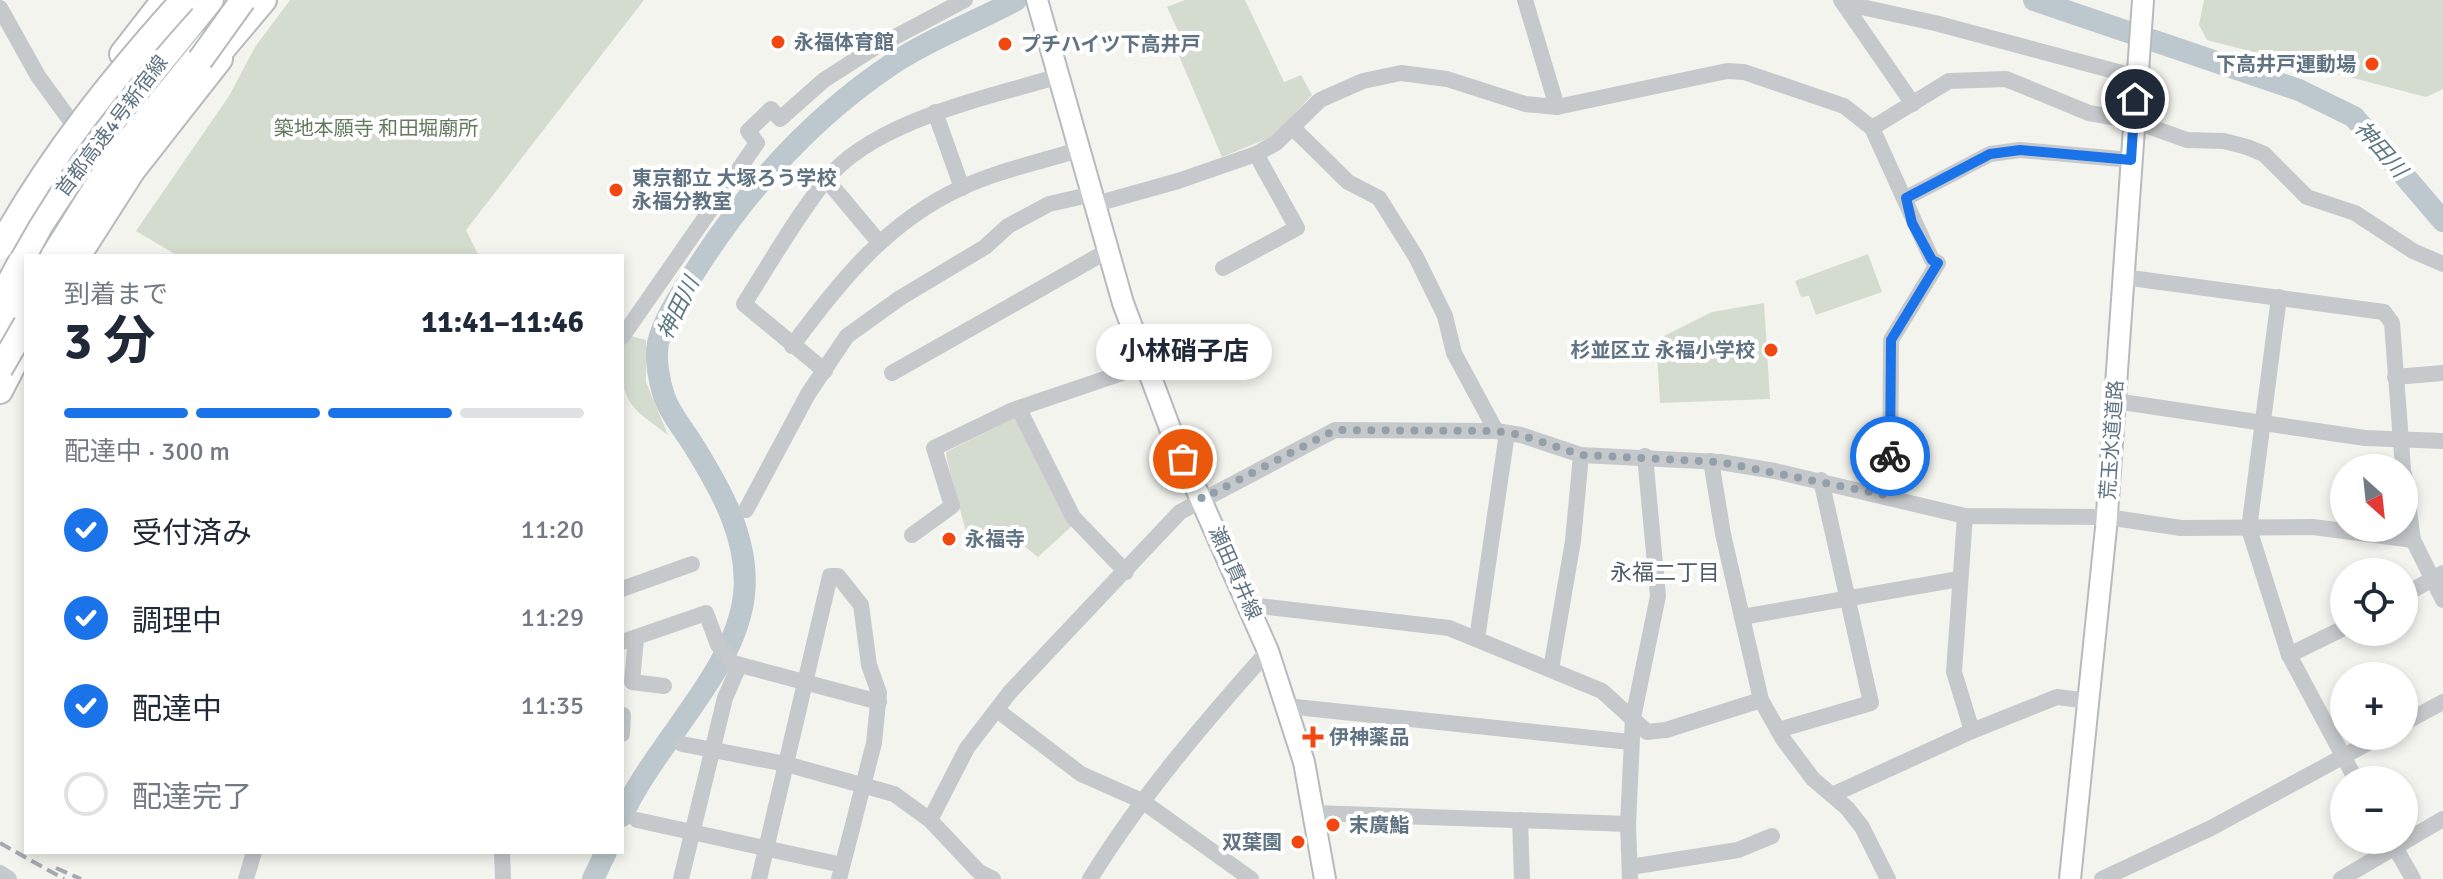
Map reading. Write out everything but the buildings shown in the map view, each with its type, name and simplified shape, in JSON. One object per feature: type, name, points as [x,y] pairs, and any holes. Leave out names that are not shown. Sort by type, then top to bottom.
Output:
[{"type":"highway","points":[[0,231],[70,120],[164,0]]},
{"type":"highway","points":[[0,269],[52,178],[182,0]]},
{"type":"highway","points":[[0,247],[44,172],[77,125],[182,0]]},
{"type":"highway","points":[[0,281],[30,223],[84,141],[198,0]]},
{"type":"highway","name":"首都高速4号新宿線","points":[[25,254],[92,147],[211,0]]},
{"type":"highway","name":"首都高速4号新宿線","points":[[42,254],[103,156],[233,0]]},
{"type":"highway","points":[[64,253],[119,161],[246,0]]},
{"type":"highway","points":[[64,253],[265,0]]},
{"type":"highway","points":[[64,253],[153,132],[265,0]]},
{"type":"highway","name":"首都高速4号新宿線","points":[[0,300],[24,256]]},
{"type":"highway","points":[[0,335],[24,289]]},
{"type":"highway","points":[[0,359],[24,310]]},
{"type":"highway","points":[[0,369],[24,327]]},
{"type":"highway","points":[[0,379],[24,327]]},
{"type":"highway","points":[[0,391],[24,343]]},
{"type":"highway","points":[[0,405],[24,360]]},
{"type":"main road","name":"荒玉水道道路","points":[[2070,879],[2107,517],[2143,0]]},
{"type":"main road","name":"瀬田貫井線","points":[[1037,1],[1056,77],[1123,303],[1146,365],[1268,651],[1315,813],[1325,879]]},
{"type":"street","points":[[624,334],[757,143],[748,131],[771,109],[780,119],[824,80],[874,48],[965,0]]},
{"type":"street","points":[[1525,0],[1557,107]]},
{"type":"street","points":[[1842,1],[2137,77]]},
{"type":"street","points":[[1842,1],[1913,104]]},
{"type":"street","points":[[0,8],[38,76],[70,120]]},
{"type":"street","points":[[746,510],[808,394],[847,336],[866,320],[985,247],[1008,226],[1049,204],[1094,199],[1178,181],[1256,154],[1276,143],[1320,100],[1363,81],[1401,73],[1447,79],[1525,104],[1557,107],[1727,71],[1744,72],[1844,106],[1872,128],[1906,198],[1912,223],[1932,260],[1938,263],[1891,340],[1890,496]]},
{"type":"street","points":[[825,371],[744,304],[826,179],[885,135],[935,112],[1056,77]]},
{"type":"street","points":[[1872,128],[1949,81],[2006,79],[2089,113],[2134,121],[2187,140],[2224,141],[2264,154],[2307,197],[2355,213],[2413,251],[2443,264]]},
{"type":"street","points":[[935,112],[962,188]]},
{"type":"street","points":[[1292,127],[1348,182],[1379,198],[1416,257],[1445,316],[1454,353],[1502,432],[1477,639]]},
{"type":"street","points":[[792,346],[878,241],[917,213],[962,188],[1078,150]]},
{"type":"street","points":[[1906,198],[1990,154],[2020,150],[2131,160]]},
{"type":"street","points":[[1223,268],[1297,228],[1256,154]]},
{"type":"street","points":[[826,179],[878,241]]},
{"type":"street","points":[[892,373],[1109,250]]},
{"type":"street","points":[[2123,277],[2384,312],[2392,323],[2402,454]]},
{"type":"street","points":[[2279,297],[2249,529],[2289,655],[2348,766]]},
{"type":"street","points":[[912,535],[952,506],[934,448],[1019,409],[1146,365]]},
{"type":"street","points":[[2395,377],[2443,373]]},
{"type":"street","points":[[2115,401],[2400,440],[2443,441]]},
{"type":"street","points":[[1019,409],[1073,517],[1126,572]]},
{"type":"street","points":[[930,820],[1010,692],[1180,512],[1335,430],[1502,432],[1581,455],[1711,461],[1821,480],[1965,516],[2107,517],[2181,528],[2330,529]]},
{"type":"street","points":[[1551,669],[1573,541],[1581,455]]},
{"type":"street","points":[[1645,456],[1658,596],[1630,742],[1630,873],[1738,850],[1772,836]]},
{"type":"street","points":[[1711,461],[1761,700],[1813,779],[1862,827],[1888,879]]},
{"type":"street","points":[[1778,730],[1871,703],[1821,480]]},
{"type":"street","points":[[1965,516],[1954,672],[1972,731]]},
{"type":"street","points":[[2414,542],[2437,576],[2443,600]]},
{"type":"street","points":[[624,588],[692,564]]},
{"type":"street","points":[[1628,575],[1656,571]]},
{"type":"street","points":[[637,820],[766,848],[841,872],[861,783],[874,743],[879,702],[861,605],[838,576],[830,576],[766,848],[759,879]]},
{"type":"street","points":[[2418,587],[2437,576]]},
{"type":"street","points":[[1742,617],[1959,579]]},
{"type":"street","points":[[1250,605],[1449,628],[1602,691],[1647,732],[1656,733],[1761,700]]},
{"type":"street","points":[[664,686],[632,682],[629,640],[706,613],[720,647],[736,664],[879,702]]},
{"type":"street","points":[[2289,655],[2330,635]]},
{"type":"street","points":[[1090,879],[1142,801],[1196,732],[1268,651]]},
{"type":"street","points":[[681,879],[736,664]]},
{"type":"street","points":[[1832,795],[1972,731],[2057,697],[2090,701]]},
{"type":"street","points":[[2418,715],[2443,702]]},
{"type":"street","points":[[1286,706],[1630,742]]},
{"type":"street","points":[[997,710],[1081,774],[1142,801],[1251,879]]},
{"type":"street","points":[[682,744],[786,764],[894,794],[930,820],[983,877]]},
{"type":"street","points":[[2102,879],[2211,828],[2356,750]]},
{"type":"street","points":[[1315,813],[1628,824]]},
{"type":"street","points":[[2418,832],[2443,819]]},
{"type":"street","points":[[1520,820],[1522,879]]},
{"type":"street","points":[[247,879],[253,854]]},
{"type":"street","points":[[502,854],[503,879]]},
{"type":"street","points":[[2341,879],[2378,854]]},
{"type":"street","points":[[2399,854],[2413,879]]},
{"type":"street","points":[[0,873],[9,879]]},
{"type":"green space","name":"築地本願寺 和田堀廟所","points":[[290,0],[644,0],[466,230],[478,254],[175,254],[136,231],[229,96],[255,47]]},
{"type":"green space","points":[[1185,0],[1245,0],[1284,82],[1301,75],[1312,95],[1274,136],[1222,157],[1174,44],[1183,42],[1167,7]]},
{"type":"green space","name":"下高井戸運動場","points":[[2204,0],[2443,0],[2443,89],[2426,97],[2207,40],[2199,25]]},
{"type":"green space","points":[[1868,254],[1882,292],[1816,315],[1809,296],[1801,297],[1795,281]]},
{"type":"green space","points":[[1764,303],[1770,399],[1660,403],[1657,352],[1664,336],[1712,312]]},
{"type":"green space","points":[[628,335],[646,340],[646,382],[668,435],[633,407],[628,399],[624,384],[624,344]]},
{"type":"green space","points":[[1016,417],[1073,525],[1038,557],[1014,538],[983,545],[967,536],[947,460],[946,452]]},
{"type":"waterway","name":"神田川","points":[[624,812],[654,761],[711,679],[738,623],[744,595],[742,554],[731,515],[662,390],[657,349],[669,315],[714,242],[758,184],[807,132],[892,64],[1016,0]]},
{"type":"waterway","name":"神田川","points":[[2034,0],[2299,90],[2354,117],[2443,221]]},
{"type":"waterway","name":"神田川","points":[[593,879],[605,854]]},
{"type":"railway","points":[[0,843],[64,879]]},
{"type":"railway","points":[[56,868],[81,879]]},
{"type":"way so far","points":[[1183,459],[1202,499],[1335,430],[1496,431],[1521,435],[1581,455],[1720,462],[1890,496],[1890,456]]},
{"type":"place","name":"永福体育館","points":[[778,42]]},
{"type":"place","name":"プチハイツ下高井戸","points":[[1005,44]]},
{"type":"place","name":"下高井戸運動場","points":[[2372,64]]},
{"type":"place","name":"東京都立 大塚ろう学校 永福分教室","points":[[616,190]]},
{"type":"place","name":"杉並区立 永福小学校","points":[[1771,350]]},
{"type":"place","name":"小林硝子店","points":[[1183,459]]},
{"type":"place","name":"永福寺","points":[[949,539]]},
{"type":"place","name":"伊神薬品","points":[[1313,737]]},
{"type":"place","name":"末廣鮨","points":[[1333,825]]},
{"type":"place","name":"双葉園","points":[[1298,842]]},
{"type":"district","name":"永福二丁目","points":[[1665,572]]},
{"type":"route","points":[[1890,456],[1891,340],[1938,263],[1932,260],[1912,223],[1906,198],[1990,154],[2020,150],[2131,160],[2135,99]]}]
